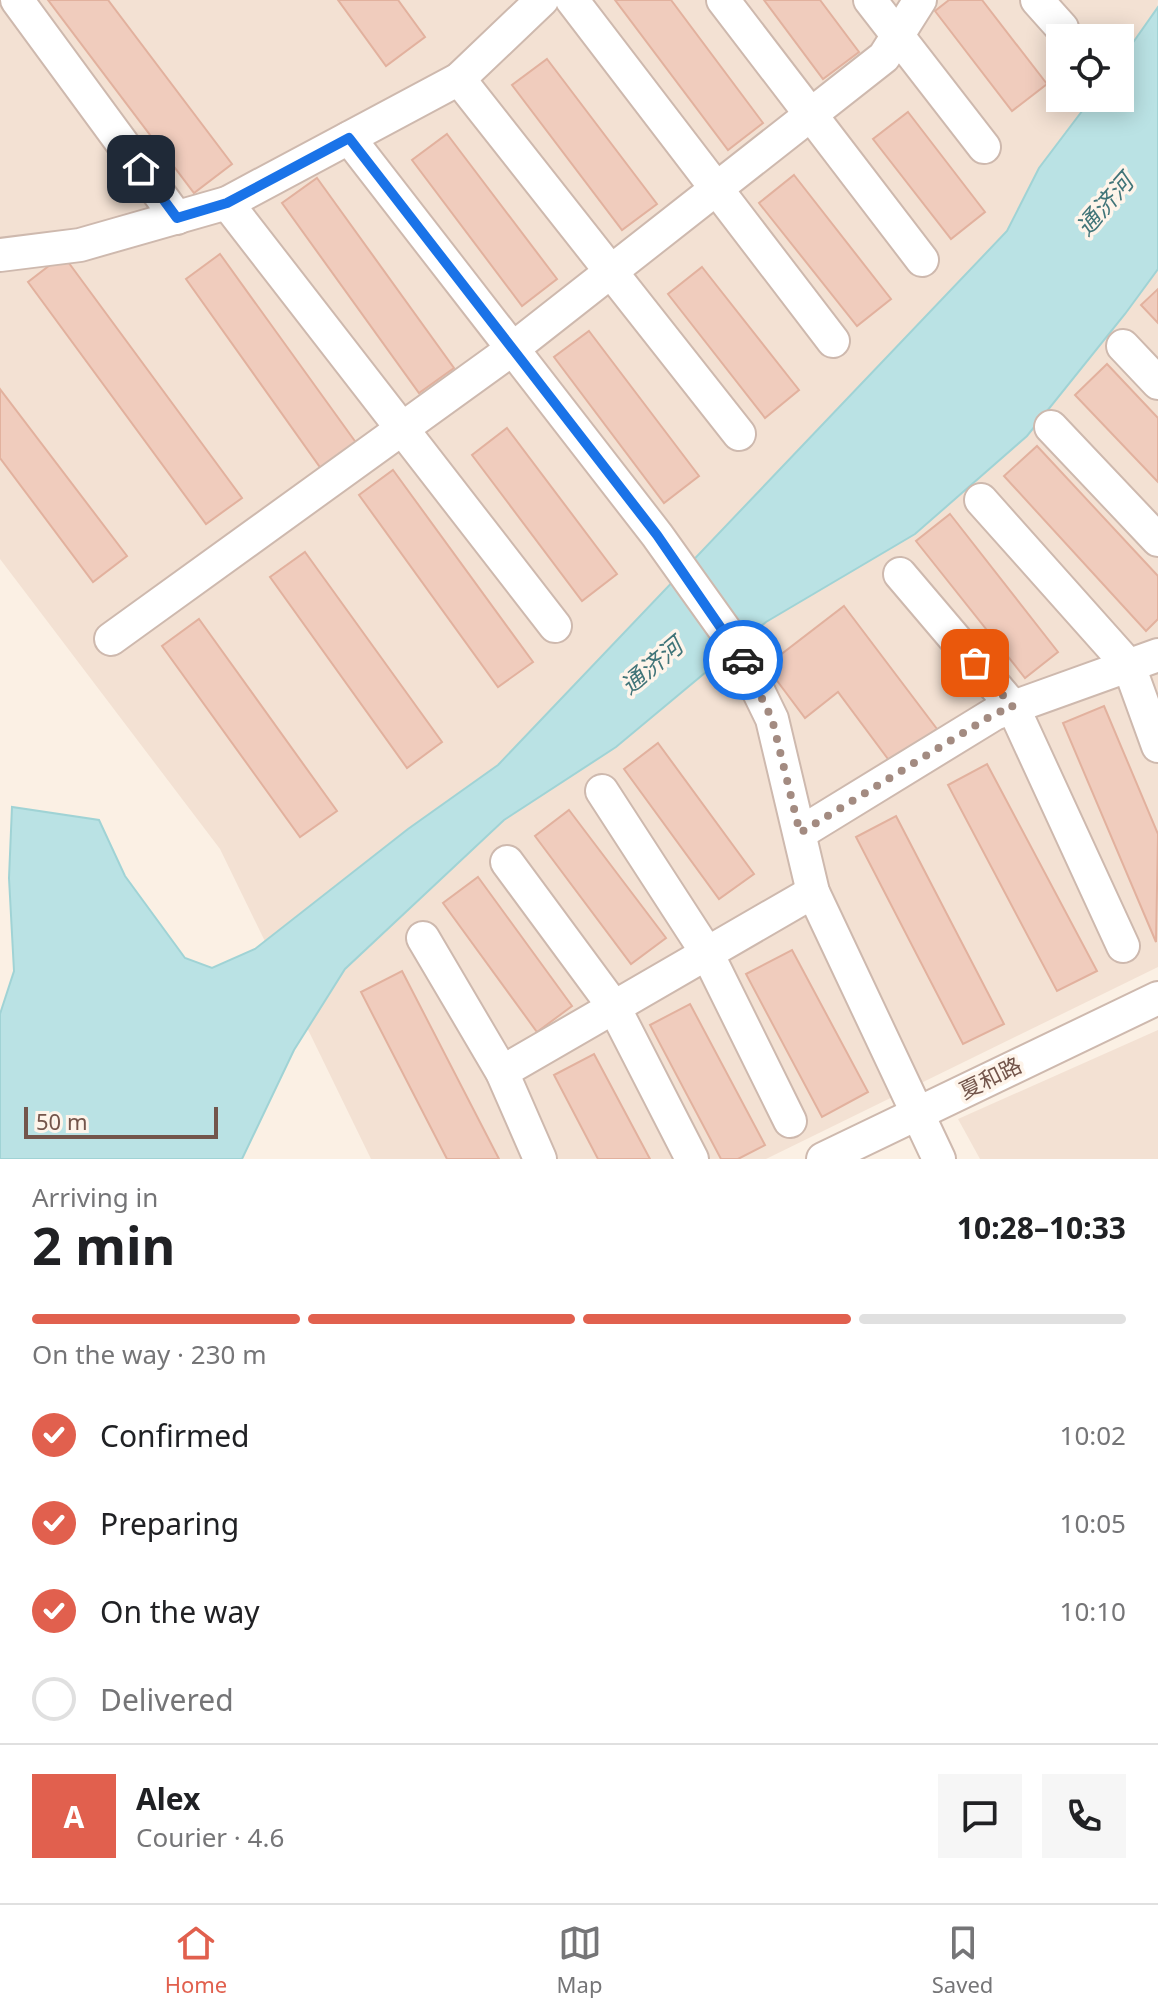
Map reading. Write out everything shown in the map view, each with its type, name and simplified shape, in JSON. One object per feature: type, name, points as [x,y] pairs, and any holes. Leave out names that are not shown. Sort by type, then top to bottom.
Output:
[{"type":"street","points":[[17,0],[177,218]]},
{"type":"street","points":[[0,255],[80,245],[227,203],[459,79],[542,0]]},
{"type":"street","points":[[572,0],[833,341]]},
{"type":"street","points":[[723,0],[922,260]]},
{"type":"street","points":[[870,0],[984,147]]},
{"type":"street","points":[[111,639],[511,350],[812,114],[884,57],[920,0]]},
{"type":"street","points":[[1037,0],[1058,24]]},
{"type":"street","points":[[459,79],[739,434]]},
{"type":"street","points":[[349,138],[657,535],[737,647],[772,719],[813,892],[897,1063],[915,1114],[939,1159]]},
{"type":"street","points":[[227,203],[555,626]]},
{"type":"street","points":[[1123,346],[1158,383]]},
{"type":"street","points":[[1051,427],[1158,540]]},
{"type":"street","points":[[981,500],[1144,660],[1158,746]]},
{"type":"street","points":[[900,574],[1013,707],[1123,946]]},
{"type":"street","points":[[800,833],[994,714],[1144,660]]},
{"type":"street","points":[[602,791],[707,953],[790,1121]]},
{"type":"street","points":[[507,862],[614,1007],[692,1159]]},
{"type":"street","points":[[502,1072],[813,892]]},
{"type":"street","points":[[423,938],[502,1072],[540,1159]]},
{"type":"street","name":"夏和路","points":[[823,1159],[1158,998]]},
{"type":"shaded area","points":[[0,0],[1158,0],[1157,11],[1134,42],[1134,24],[1046,24],[1046,112],[1134,112],[1134,58],[1158,77],[1158,967],[766,1159],[371,1159],[220,849],[0,559]]},
{"type":"shaded area","points":[[1158,1030],[1158,1159],[980,1159],[958,1119]]},
{"type":"water","name":"通济河","points":[[1158,7],[1158,269],[1027,436],[915,534],[766,622],[616,747],[504,820],[345,969],[294,1050],[242,1159],[0,1159],[0,1014],[14,971],[9,878],[12,807],[99,820],[125,876],[185,958],[212,968],[255,949],[408,829],[498,765],[1007,231],[1039,168],[1081,112],[1134,112],[1134,41]]},
{"type":"building","points":[[48,0],[108,0],[232,164],[194,193]]},
{"type":"building","points":[[338,0],[398,0],[425,37],[386,66]]},
{"type":"building","points":[[615,0],[671,0],[763,123],[728,150]]},
{"type":"building","points":[[764,0],[820,0],[859,52],[823,79]]},
{"type":"building","points":[[949,0],[982,0],[1046,85],[1012,111],[935,11]]},
{"type":"building","points":[[547,59],[657,204],[622,230],[512,85]]},
{"type":"building","points":[[908,112],[985,212],[951,239],[873,139]]},
{"type":"building","points":[[447,134],[557,279],[522,306],[412,160]]},
{"type":"building","points":[[794,175],[891,299],[857,326],[759,203]]},
{"type":"building","points":[[317,178],[454,368],[419,393],[282,203]]},
{"type":"building","points":[[220,254],[357,444],[322,470],[186,279]]},
{"type":"building","points":[[63,255],[242,498],[206,524],[28,282]]},
{"type":"building","points":[[702,267],[799,390],[765,418],[668,294]]},
{"type":"building","points":[[1158,289],[1158,323],[1141,305]]},
{"type":"building","points":[[589,331],[699,476],[664,503],[554,357]]},
{"type":"building","points":[[1107,364],[1158,418],[1158,482],[1075,395]]},
{"type":"building","points":[[0,389],[127,556],[93,582],[0,458]]},
{"type":"building","points":[[507,428],[617,574],[582,601],[472,455]]},
{"type":"building","points":[[1037,446],[1158,576],[1158,619],[1146,631],[1004,476]]},
{"type":"building","points":[[393,470],[533,662],[498,687],[359,495]]},
{"type":"building","points":[[950,514],[1058,652],[1025,678],[916,541]]},
{"type":"building","points":[[305,552],[442,742],[407,768],[270,577]]},
{"type":"building","points":[[844,606],[937,729],[891,763],[838,692],[805,718],[766,666]]},
{"type":"building","points":[[199,619],[337,811],[300,837],[162,646]]},
{"type":"building","points":[[1104,706],[1158,834],[1156,942],[1063,723]]},
{"type":"building","points":[[658,743],[754,874],[719,899],[624,769]]},
{"type":"building","points":[[987,764],[1097,971],[1057,991],[948,785]]},
{"type":"building","points":[[569,810],[666,938],[631,964],[535,836]]},
{"type":"building","points":[[896,816],[1004,1024],[963,1044],[856,837]]},
{"type":"building","points":[[478,877],[572,1006],[537,1032],[443,903]]},
{"type":"building","points":[[792,950],[868,1092],[822,1117],[746,974]]},
{"type":"building","points":[[402,971],[499,1159],[447,1159],[361,992]]},
{"type":"building","points":[[690,1004],[765,1145],[738,1159],[721,1159],[650,1025]]},
{"type":"building","points":[[594,1054],[650,1159],[598,1159],[554,1075]]},
{"type":"way so far","points":[[743,660],[772,719],[800,833],[994,714],[1013,707],[975,663]]},
{"type":"route","points":[[141,169],[177,218],[227,203],[349,138],[657,535],[737,647],[743,660]]}]
